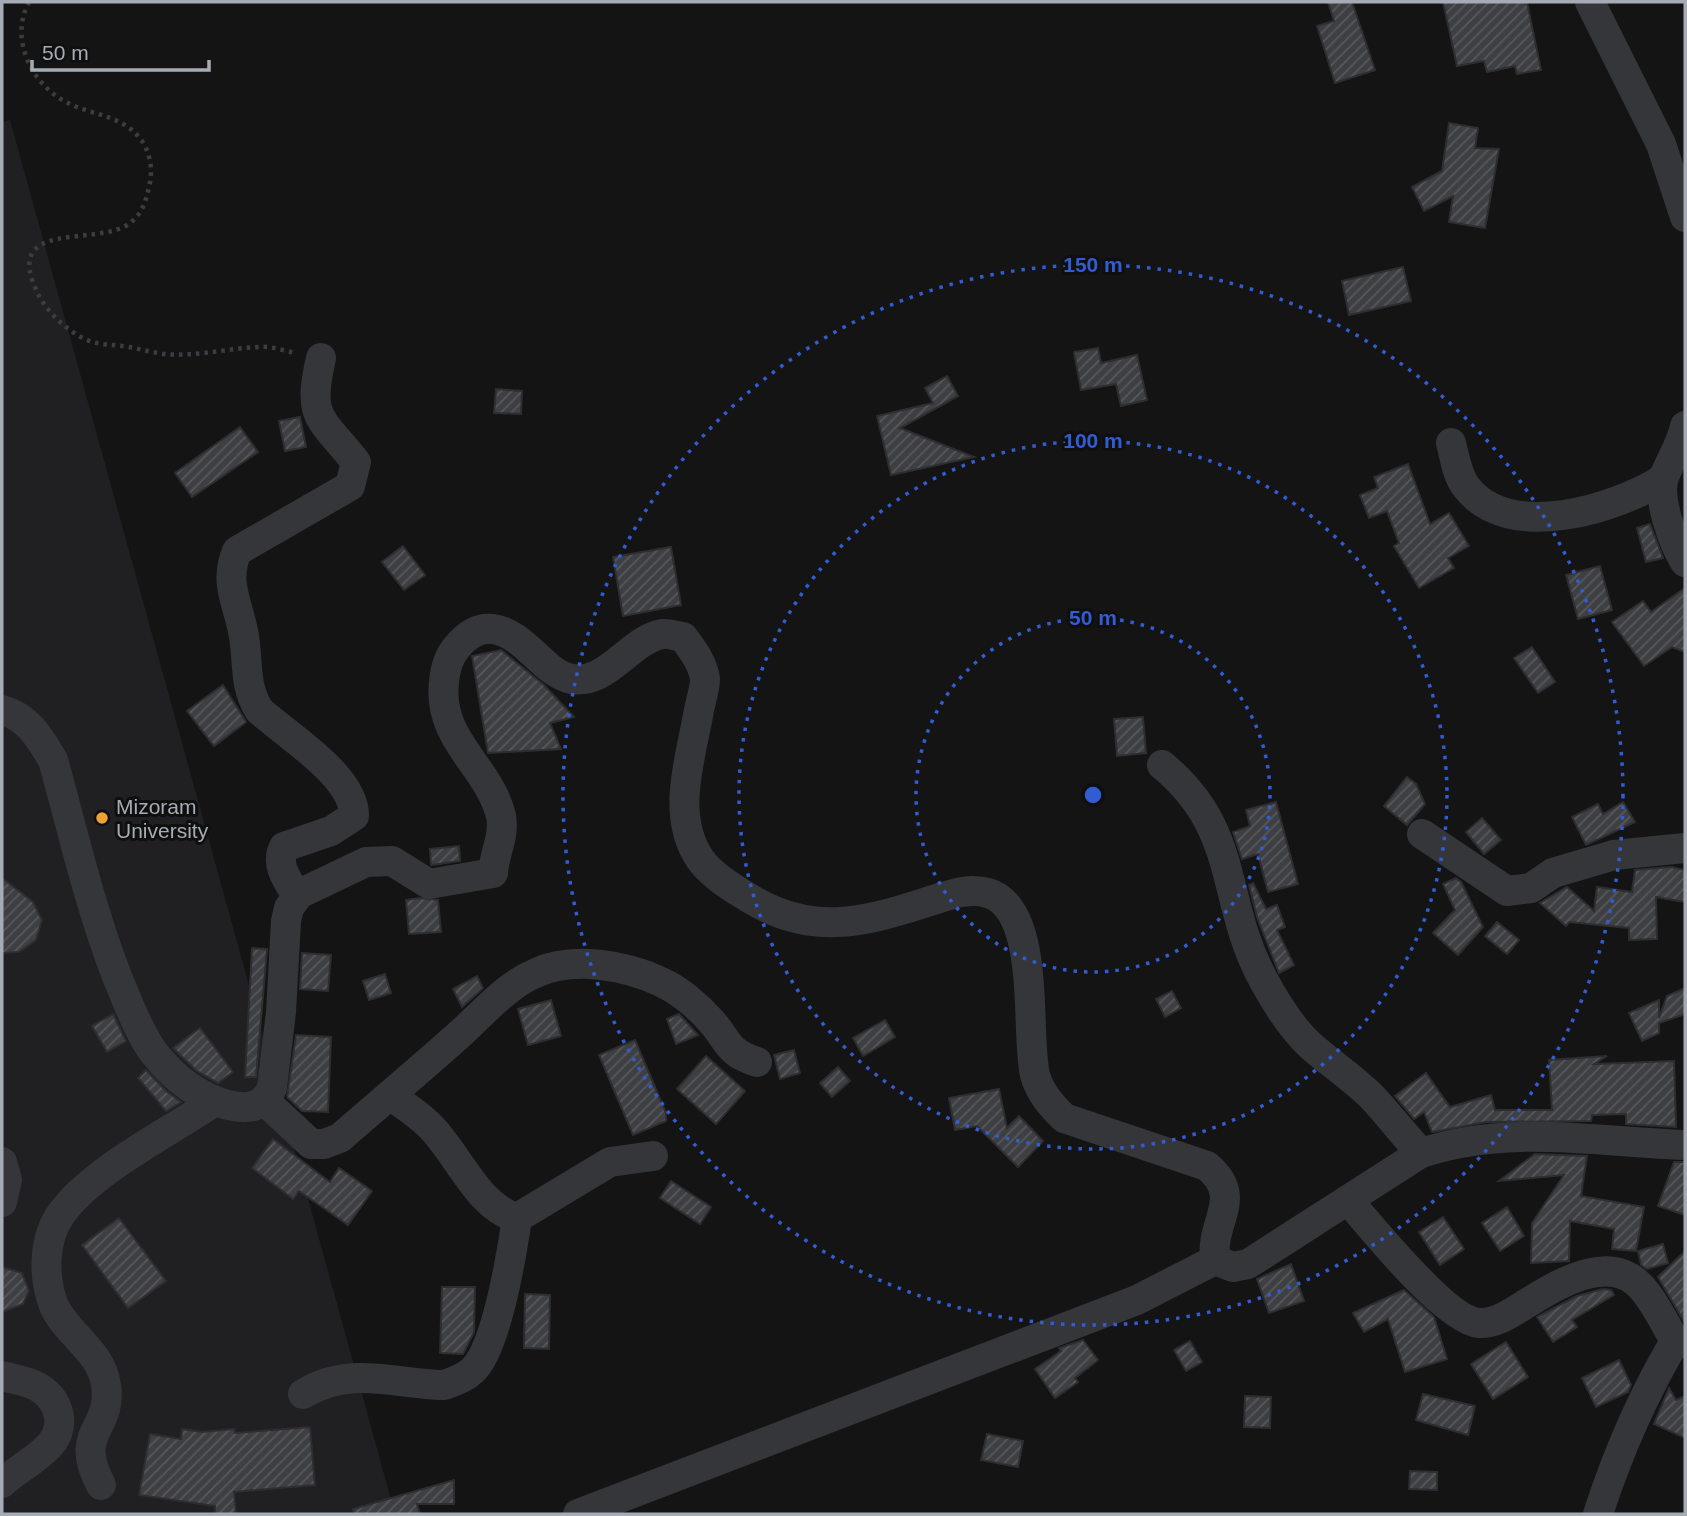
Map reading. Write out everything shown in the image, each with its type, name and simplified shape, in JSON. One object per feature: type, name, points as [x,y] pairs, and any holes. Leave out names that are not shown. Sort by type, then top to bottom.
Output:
[{"type":"street","points":[[1590,2],[1661,144],[1685,217]]},
{"type":"street","points":[[297,896],[281,865],[280,855],[284,847],[343,825],[354,816],[354,806],[348,792],[335,776],[259,710],[250,696],[243,628],[230,586],[230,568],[237,551],[350,486],[355,475],[356,462],[316,413],[313,390],[321,358]]},
{"type":"street","points":[[1451,443],[1458,472],[1467,489],[1497,509],[1524,515],[1554,515],[1611,506],[1663,479],[1674,460],[1685,426]]},
{"type":"street","points":[[1663,479],[1666,516],[1685,562]]},
{"type":"street","points":[[2,710],[17,715],[38,733],[53,760],[107,954],[152,1051],[173,1075],[215,1101],[244,1108],[265,1101],[275,1077],[286,921],[289,908],[297,896],[366,862],[392,861],[429,884],[494,873],[494,856],[502,837],[501,815],[450,729],[442,699],[445,672],[455,649],[471,632],[492,629],[515,637],[568,678],[589,678],[618,661],[640,642],[663,633],[682,637],[697,656],[705,678],[682,809],[689,836],[701,860],[731,887],[769,911],[805,922],[840,923],[873,919],[965,890],[990,894],[1006,905],[1017,921],[1022,944],[1032,1007],[1035,1074],[1046,1101],[1064,1118],[1207,1166],[1221,1178],[1227,1195],[1213,1241],[1215,1260]]},
{"type":"street","points":[[1162,765],[1201,804],[1217,834],[1227,865],[1237,918],[1246,942],[1284,1013],[1308,1044],[1371,1096],[1421,1153]]},
{"type":"street","points":[[1422,834],[1507,891],[1531,888],[1553,873],[1614,855],[1685,848]]},
{"type":"street","points":[[265,1101],[301,1137],[312,1144],[324,1144],[340,1138],[504,994],[534,973],[560,965],[635,971],[662,982],[688,999],[713,1022],[727,1046],[737,1056],[757,1062]]},
{"type":"street","points":[[390,1095],[428,1123],[490,1203],[505,1215],[517,1218],[610,1162],[653,1156]]},
{"type":"street","points":[[101,1485],[90,1465],[89,1443],[105,1404],[106,1385],[100,1365],[87,1345],[57,1312],[49,1293],[47,1260],[51,1235],[60,1216],[79,1192],[215,1101]]},
{"type":"street","points":[[578,1514],[1137,1300],[1215,1260],[1233,1267],[1248,1264],[1421,1153],[1471,1140],[1535,1135],[1685,1145]]},
{"type":"street","points":[[2,1162],[7,1180],[2,1202]]},
{"type":"street","points":[[1348,1200],[1402,1262],[1460,1317],[1480,1323],[1504,1318],[1559,1283],[1590,1272],[1611,1271],[1632,1278],[1646,1293],[1680,1342],[1644,1394],[1618,1452],[1598,1514]]},
{"type":"street","points":[[303,1394],[323,1382],[342,1377],[444,1385],[460,1379],[475,1368],[483,1355],[509,1270],[517,1218]]},
{"type":"street","points":[[2,1376],[37,1386],[51,1398],[60,1414],[59,1433],[48,1447],[2,1483]]},
{"type":"path","points":[[29,2],[20,23],[20,35],[30,64],[45,85],[62,100],[127,124],[145,146],[152,174],[141,213],[128,225],[61,238],[33,251],[28,261],[32,281],[57,319],[77,335],[99,344],[166,354],[263,346],[321,358]]},
{"type":"shaded area","name":"Mizoram University","points":[[10,120],[395,1514],[2,1514],[2,122]]},
{"type":"building","points":[[1328,2],[1352,2],[1375,70],[1335,83],[1317,26],[1334,21]]},
{"type":"building","points":[[1443,2],[1527,2],[1541,70],[1517,74],[1515,66],[1487,72],[1484,61],[1457,66]]},
{"type":"building","points":[[1449,123],[1478,128],[1475,148],[1499,149],[1485,228],[1449,222],[1453,196],[1424,211],[1412,187],[1442,171]]},
{"type":"building","points":[[1403,267],[1411,301],[1349,315],[1342,281]]},
{"type":"building","points":[[1098,348],[1101,363],[1137,355],[1147,400],[1121,406],[1116,384],[1081,390],[1074,352]]},
{"type":"building","points":[[947,376],[958,396],[900,428],[974,457],[891,475],[877,416],[933,403],[925,388]]},
{"type":"building","points":[[496,389],[522,391],[521,414],[494,413]]},
{"type":"building","points":[[300,417],[306,447],[285,451],[279,421]]},
{"type":"building","points":[[240,427],[258,452],[192,497],[175,473]]},
{"type":"building","points":[[1408,464],[1430,524],[1449,513],[1469,546],[1448,558],[1454,568],[1419,588],[1394,546],[1399,543],[1387,511],[1369,518],[1360,495],[1378,488],[1374,477]]},
{"type":"building","points":[[1650,524],[1663,558],[1646,562],[1637,528]]},
{"type":"building","points":[[403,546],[425,575],[404,590],[382,562]]},
{"type":"building","points":[[671,547],[681,605],[623,616],[613,557]]},
{"type":"building","points":[[1600,566],[1612,610],[1578,619],[1566,575]]},
{"type":"building","points":[[1685,588],[1685,652],[1672,647],[1644,666],[1612,622],[1643,601],[1651,612]]},
{"type":"building","points":[[1532,647],[1555,682],[1538,693],[1514,658]]},
{"type":"building","points":[[501,650],[544,685],[574,717],[550,723],[561,749],[488,753],[472,656]]},
{"type":"building","points":[[223,685],[246,722],[214,746],[187,711]]},
{"type":"building","points":[[1143,717],[1146,753],[1117,756],[1114,719]]},
{"type":"building","points":[[1407,777],[1416,784],[1425,804],[1407,825],[1384,806]]},
{"type":"building","points":[[1276,802],[1298,884],[1268,892],[1258,854],[1242,859],[1233,832],[1250,826],[1246,810]]},
{"type":"building","points":[[1623,802],[1635,822],[1586,845],[1572,817],[1598,804],[1603,814]]},
{"type":"building","points":[[1482,818],[1501,840],[1484,854],[1466,832]]},
{"type":"building","points":[[459,846],[460,861],[431,865],[430,849]]},
{"type":"building","points":[[1671,867],[1685,870],[1685,902],[1656,897],[1657,939],[1629,940],[1629,928],[1569,922],[1566,926],[1540,903],[1567,887],[1594,911],[1597,887],[1632,892],[1635,870]]},
{"type":"building","points":[[2,878],[33,902],[42,920],[36,940],[19,952],[2,953]]},
{"type":"building","points":[[1456,878],[1461,882],[1483,927],[1458,955],[1433,933],[1455,910],[1443,884]]},
{"type":"building","points":[[1253,883],[1266,909],[1277,905],[1285,927],[1277,930],[1294,965],[1279,973],[1257,917],[1249,885]]},
{"type":"building","points":[[406,900],[438,900],[441,932],[409,934]]},
{"type":"building","points":[[1497,922],[1519,940],[1507,954],[1485,936]]},
{"type":"building","points":[[252,948],[267,949],[256,1077],[245,1077]]},
{"type":"building","points":[[302,953],[331,955],[328,991],[300,989]]},
{"type":"building","points":[[385,974],[391,993],[369,1000],[363,981]]},
{"type":"building","points":[[477,976],[483,988],[462,1007],[453,989]]},
{"type":"building","points":[[1685,988],[1685,1014],[1659,1023],[1659,1033],[1642,1041],[1629,1013],[1659,1000],[1659,1018],[1667,996]]},
{"type":"building","points":[[1172,991],[1181,1008],[1165,1017],[1156,999]]},
{"type":"building","points":[[551,1000],[561,1036],[528,1045],[518,1009]]},
{"type":"building","points":[[113,1014],[126,1041],[107,1052],[92,1026]]},
{"type":"building","points":[[679,1014],[698,1035],[676,1044],[667,1019]]},
{"type":"building","points":[[885,1020],[895,1037],[863,1056],[853,1038]]},
{"type":"building","points":[[200,1028],[233,1072],[218,1083],[197,1071],[173,1048]]},
{"type":"building","points":[[296,1035],[331,1037],[328,1112],[302,1111],[287,1097]]},
{"type":"building","points":[[635,1040],[666,1113],[666,1121],[633,1135],[599,1055]]},
{"type":"building","points":[[794,1050],[800,1073],[780,1079],[774,1055]]},
{"type":"building","points":[[706,1056],[745,1091],[716,1124],[677,1089]]},
{"type":"building","points":[[1607,1056],[1594,1064],[1674,1061],[1676,1127],[1626,1124],[1626,1114],[1592,1115],[1591,1121],[1486,1122],[1432,1132],[1424,1112],[1414,1119],[1395,1096],[1426,1073],[1450,1107],[1491,1095],[1495,1110],[1552,1110],[1549,1060]]},
{"type":"building","points":[[838,1067],[850,1081],[832,1097],[820,1083]]},
{"type":"building","points":[[146,1070],[181,1102],[166,1111],[138,1078]]},
{"type":"building","points":[[999,1089],[1007,1128],[1019,1116],[1043,1141],[1018,1167],[977,1126],[955,1130],[949,1098]]},
{"type":"building","points":[[273,1139],[330,1182],[339,1168],[372,1191],[348,1225],[299,1191],[293,1199],[252,1168]]},
{"type":"building","points":[[1535,1154],[1587,1156],[1581,1196],[1644,1207],[1636,1251],[1612,1249],[1614,1229],[1570,1221],[1569,1261],[1531,1263],[1532,1223],[1564,1175],[1499,1181]]},
{"type":"building","points":[[1674,1162],[1685,1162],[1685,1215],[1658,1206]]},
{"type":"building","points":[[671,1181],[711,1207],[700,1224],[660,1198]]},
{"type":"building","points":[[1507,1207],[1524,1236],[1500,1251],[1482,1223]]},
{"type":"building","points":[[1443,1217],[1464,1249],[1440,1265],[1419,1232]]},
{"type":"building","points":[[119,1218],[166,1281],[128,1308],[82,1245]]},
{"type":"building","points":[[1663,1244],[1668,1263],[1647,1269],[1641,1265],[1638,1251]]},
{"type":"building","points":[[1685,1251],[1685,1323],[1658,1277]]},
{"type":"building","points":[[1291,1264],[1304,1301],[1269,1313],[1257,1279]]},
{"type":"building","points":[[2,1267],[22,1273],[29,1291],[23,1304],[2,1312]]},
{"type":"building","points":[[442,1287],[475,1287],[474,1332],[463,1354],[440,1353]]},
{"type":"building","points":[[1603,1289],[1611,1290],[1614,1295],[1572,1320],[1577,1327],[1553,1342],[1537,1317],[1577,1296]]},
{"type":"building","points":[[1404,1290],[1434,1317],[1447,1359],[1405,1372],[1388,1319],[1364,1332],[1353,1313]]},
{"type":"building","points":[[525,1294],[550,1295],[549,1349],[524,1348]]},
{"type":"building","points":[[1083,1340],[1098,1360],[1075,1378],[1078,1382],[1055,1398],[1035,1369],[1061,1351],[1059,1348]]},
{"type":"building","points":[[1190,1341],[1202,1362],[1186,1371],[1174,1350]]},
{"type":"building","points":[[1506,1342],[1528,1377],[1493,1399],[1471,1364]]},
{"type":"building","points":[[1619,1360],[1631,1385],[1628,1392],[1596,1407],[1582,1378]]},
{"type":"building","points":[[1669,1388],[1676,1400],[1685,1396],[1685,1438],[1654,1424]]},
{"type":"building","points":[[1423,1394],[1475,1406],[1468,1435],[1416,1420]]},
{"type":"building","points":[[1245,1396],[1271,1397],[1270,1428],[1244,1427]]},
{"type":"building","points":[[310,1427],[315,1485],[234,1492],[236,1514],[215,1514],[215,1506],[139,1495],[150,1434],[181,1439],[182,1429],[202,1432],[234,1429],[235,1433]]},
{"type":"building","points":[[987,1434],[1023,1441],[1018,1467],[981,1460]]},
{"type":"building","points":[[1410,1471],[1437,1472],[1437,1490],[1409,1489]]},
{"type":"building","points":[[454,1480],[454,1504],[417,1504],[420,1514],[354,1514],[353,1509]]},
{"type":"place","name":"Mizoram University","points":[[102,818]]}]
